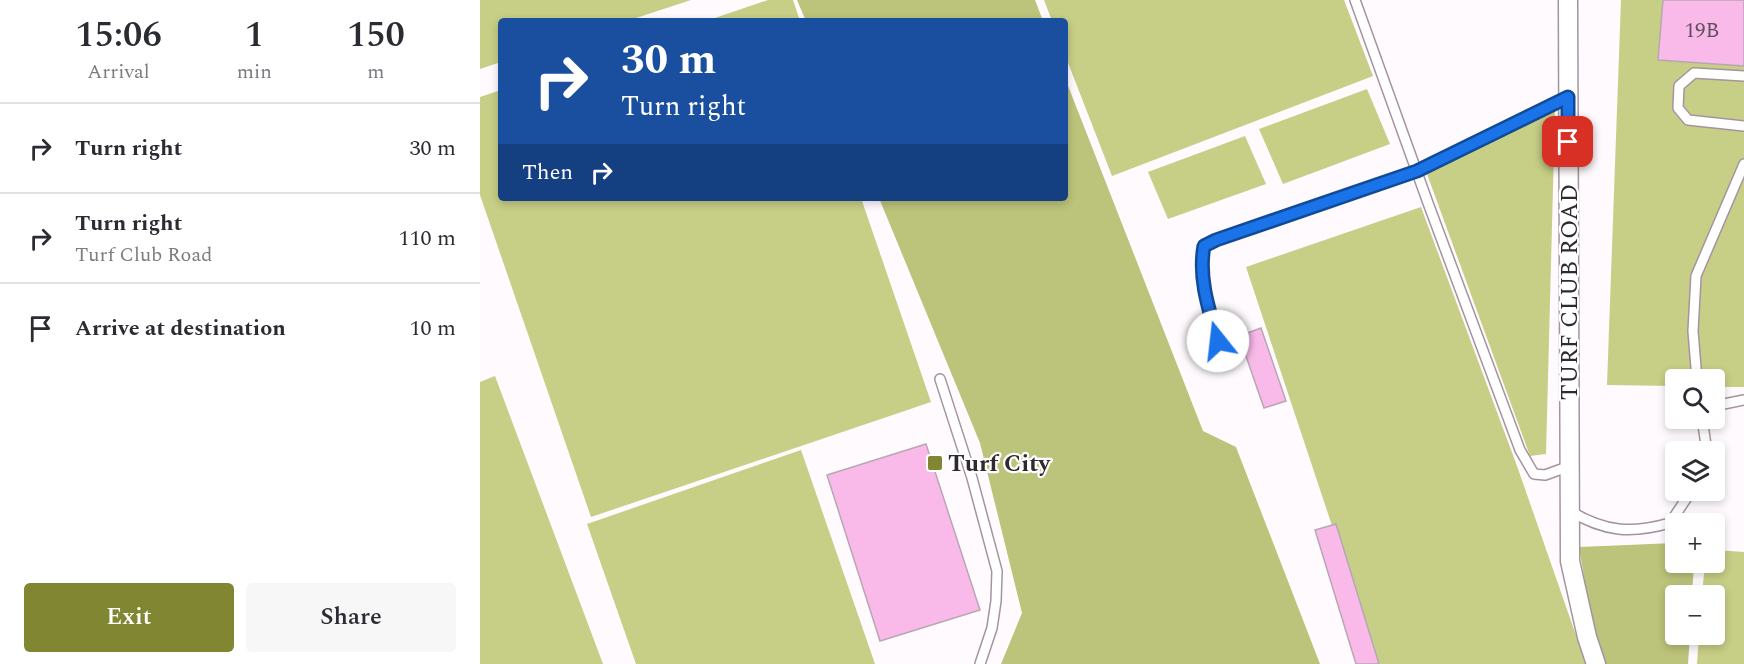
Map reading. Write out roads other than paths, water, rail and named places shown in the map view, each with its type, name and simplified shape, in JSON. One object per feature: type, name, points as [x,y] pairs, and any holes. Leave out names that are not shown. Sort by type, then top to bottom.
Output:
[{"type":"street","name":"TURF CLUB ROAD","points":[[1568,0],[1570,561],[1587,637],[1596,664]]},
{"type":"lane","points":[[1355,0],[1520,450],[1534,474],[1545,476],[1570,466]]},
{"type":"lane","points":[[1744,76],[1694,73],[1679,86],[1678,108],[1688,120],[1744,126]]},
{"type":"lane","points":[[1218,341],[1205,294],[1202,260],[1204,246],[1417,171],[1568,97]]},
{"type":"lane","points":[[1696,369],[1693,331],[1696,276],[1744,164]]},
{"type":"lane","points":[[940,379],[972,478],[997,572],[992,628],[980,664]]},
{"type":"lane","points":[[1725,404],[1744,400]]},
{"type":"lane","points":[[1570,511],[1587,521],[1621,531],[1648,529],[1670,523],[1685,501]]},
{"type":"place","name":"Turf City","points":[[935,463]]}]
